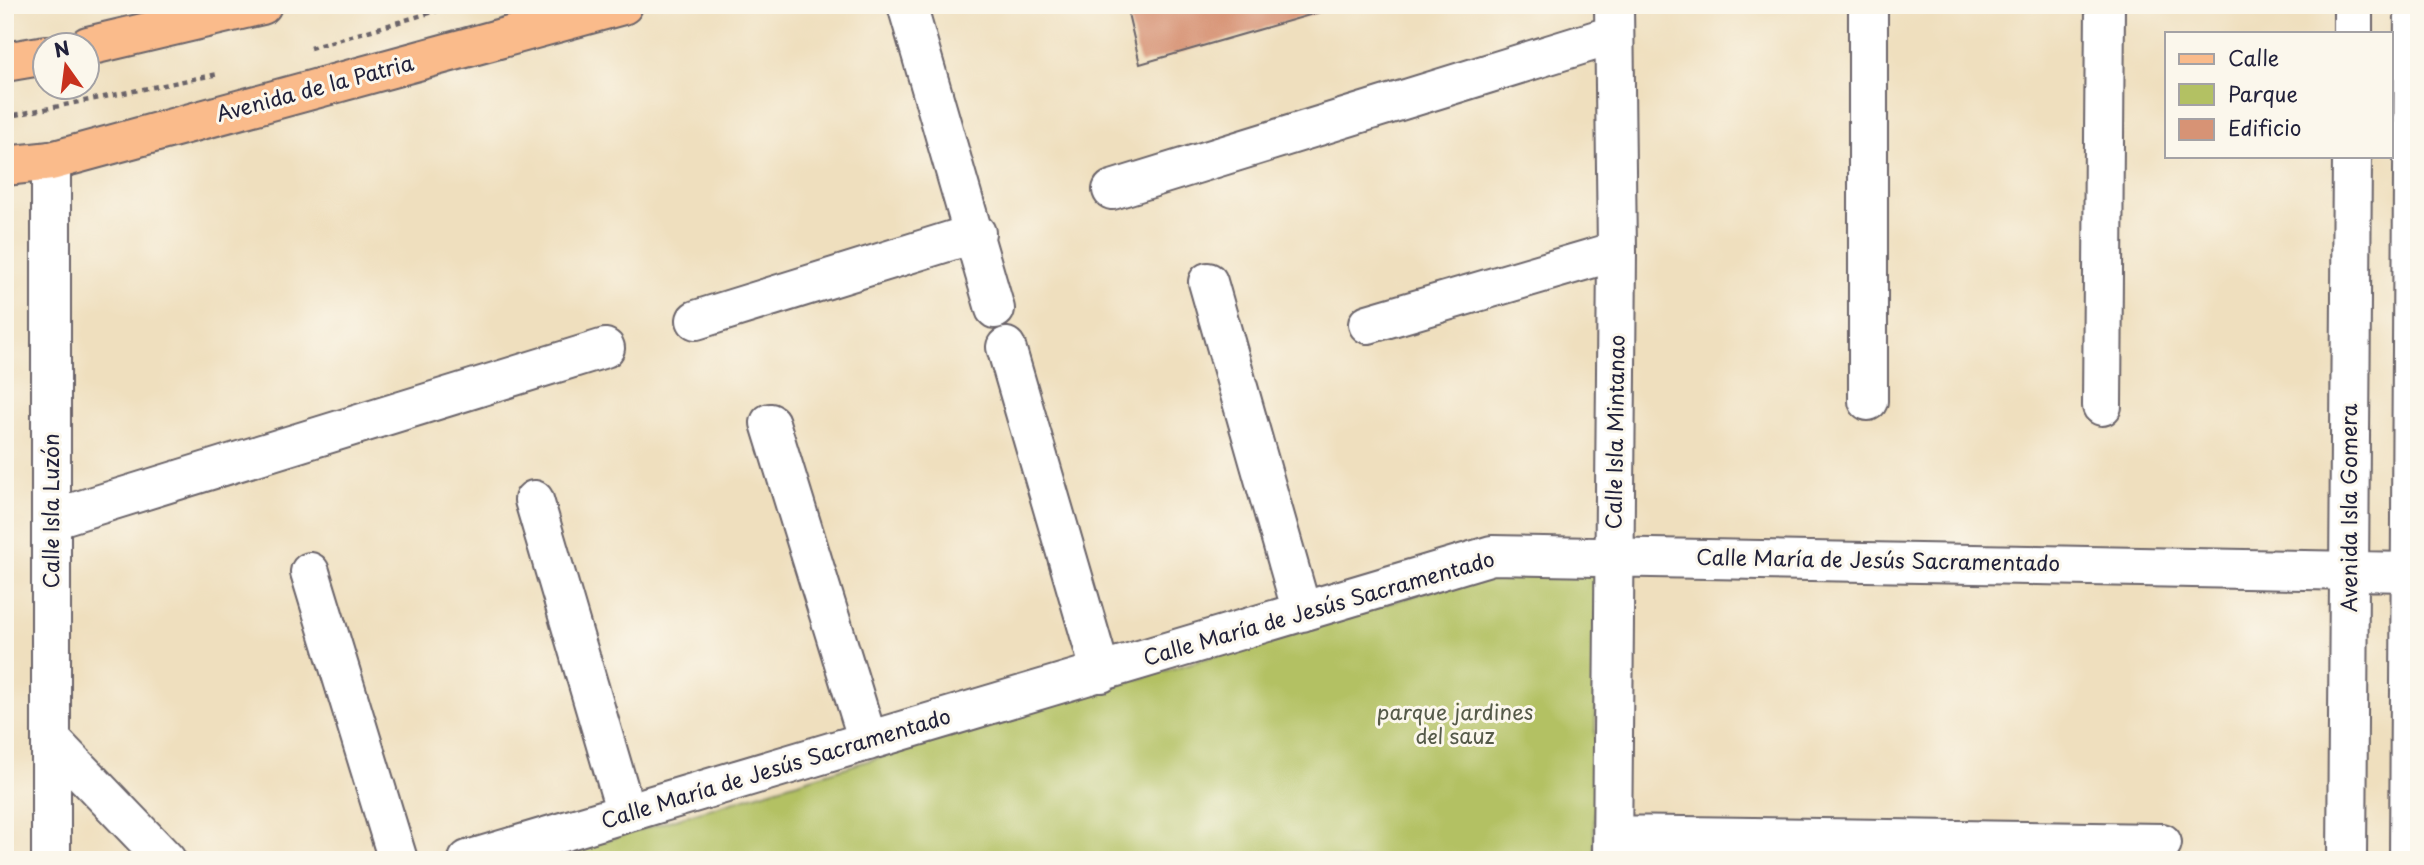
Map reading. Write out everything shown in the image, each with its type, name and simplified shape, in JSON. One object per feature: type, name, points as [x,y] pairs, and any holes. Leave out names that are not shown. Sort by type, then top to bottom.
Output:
[{"type":"main road","points":[[102,43],[262,5]]},
{"type":"main road","name":"Avenida de la Patria","points":[[5,166],[51,161],[623,5]]},
{"type":"main road","points":[[5,62],[32,57]]},
{"type":"street","points":[[907,5],[995,309]]},
{"type":"street","points":[[1868,5],[1868,401]]},
{"type":"street","points":[[2102,406],[2105,5]]},
{"type":"street","points":[[2353,5],[2353,32]]},
{"type":"street","points":[[1112,190],[1614,20]]},
{"type":"street","name":"Calle Isla Mintanao","points":[[1613,848],[1617,251],[1614,20]]},
{"type":"street","points":[[2409,860],[2414,646],[2409,572],[2415,396],[2415,27]]},
{"type":"street","name":"Avenida Isla Gomera","points":[[2347,860],[2352,158]]},
{"type":"street","name":"Calle Isla Luzón","points":[[51,161],[51,860]]},
{"type":"street","points":[[696,320],[975,233]]},
{"type":"street","points":[[1368,324],[1617,251]]},
{"type":"street","points":[[1208,282],[1302,612]]},
{"type":"street","points":[[1006,347],[1101,673]]},
{"type":"street","points":[[52,519],[605,348]]},
{"type":"street","points":[[771,423],[868,741]]},
{"type":"street","points":[[534,500],[626,813]]},
{"type":"street","name":"Calle María de Jesús Sacramentado","points":[[468,860],[1492,555],[2409,572]]},
{"type":"street","points":[[310,572],[398,860]]},
{"type":"street","points":[[52,741],[166,860]]},
{"type":"street","points":[[1613,848],[2162,843]]},
{"type":"path","points":[[300,51],[457,5]]},
{"type":"path","points":[[5,117],[221,73]]},
{"type":"green space","name":"parque jardines del sauz","points":[[1495,571],[1597,571],[1594,860],[540,860]]},
{"type":"building","points":[[1126,5],[1341,5],[1341,6],[1140,64]]}]
